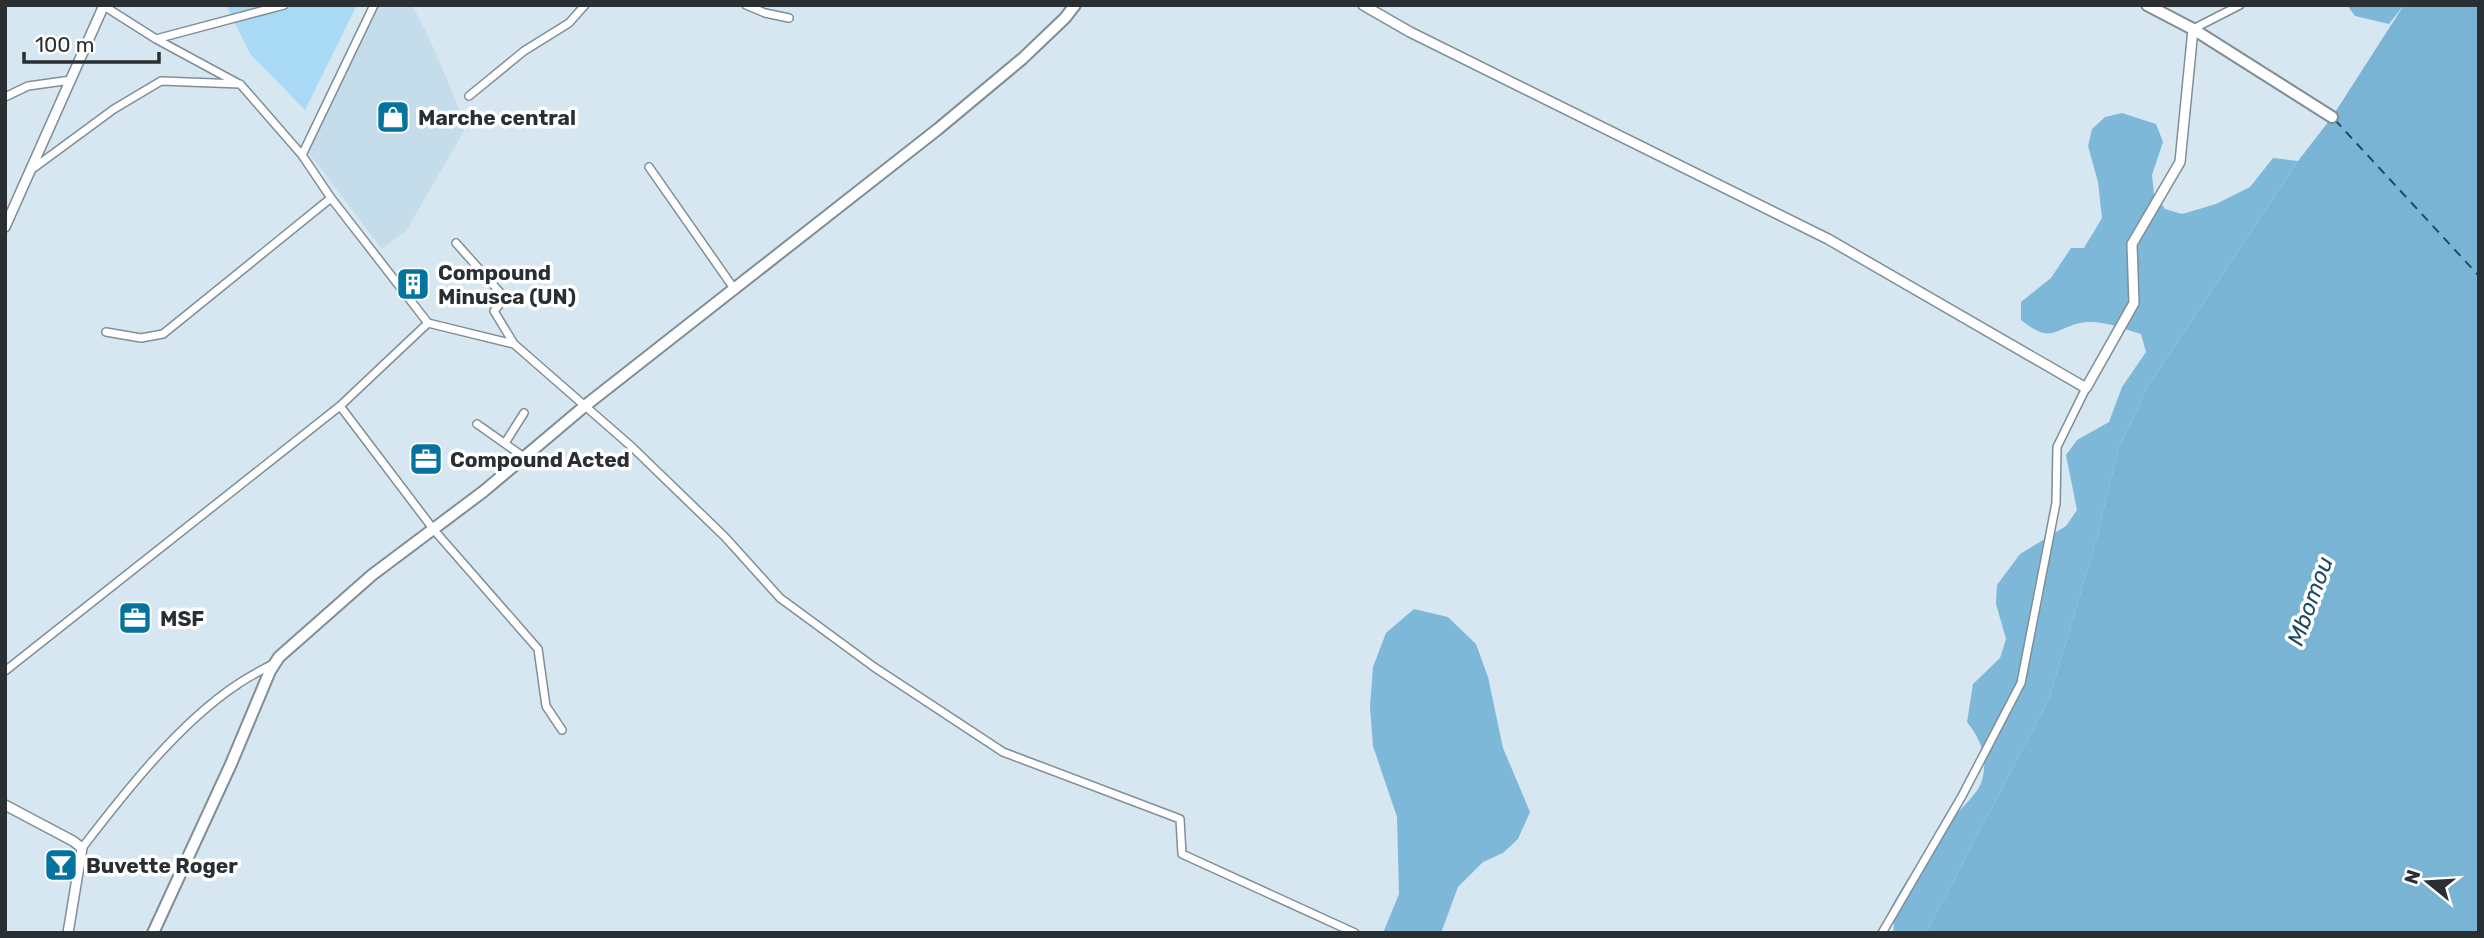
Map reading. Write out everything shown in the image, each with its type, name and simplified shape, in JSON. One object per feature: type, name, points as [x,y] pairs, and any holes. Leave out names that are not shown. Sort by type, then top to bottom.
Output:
[{"type":"main road","points":[[153,933],[274,664],[372,575],[434,530],[586,405],[850,200],[1023,59],[1075,5]]},
{"type":"main road","points":[[2147,5],[2193,29],[2332,117]]},
{"type":"street","points":[[5,228],[103,5],[156,39],[242,85],[302,155],[331,198],[428,323],[514,344]]},
{"type":"street","points":[[156,39],[284,5]]},
{"type":"street","points":[[302,155],[374,5]]},
{"type":"street","points":[[469,96],[524,51],[569,23],[585,5]]},
{"type":"street","points":[[746,5],[765,13],[789,18]]},
{"type":"street","points":[[1363,5],[1410,32],[1828,239],[2086,388]]},
{"type":"street","points":[[1882,933],[1962,796],[2021,683],[2056,503],[2057,447],[2086,388],[2134,303],[2132,244],[2180,162],[2193,29],[2239,5]]},
{"type":"street","points":[[5,97],[28,86],[71,80]]},
{"type":"street","points":[[31,171],[114,109],[161,81],[242,85]]},
{"type":"street","points":[[649,167],[735,290]]},
{"type":"street","points":[[106,332],[141,338],[163,334],[331,198]]},
{"type":"street","points":[[456,243],[505,298],[494,312],[514,344],[586,405],[725,537],[780,598],[874,667],[1003,751],[1180,819],[1182,854],[1355,933]]},
{"type":"street","points":[[5,671],[340,406],[428,323]]},
{"type":"street","points":[[340,406],[434,530],[538,649],[546,706],[562,730]]},
{"type":"street","points":[[505,443],[524,413]]},
{"type":"street","points":[[477,424],[524,457]]},
{"type":"street","points":[[68,933],[82,848],[177,734],[237,684],[274,664]]},
{"type":"street","points":[[5,805],[82,848]]},
{"type":"shaded area","points":[[226,5],[357,5],[305,110],[251,55]]},
{"type":"shaded area","name":"Marche central","points":[[378,5],[412,5],[457,103],[464,131],[406,231],[382,249],[308,152]]},
{"type":"shaded area","points":[[2347,5],[2404,5],[2389,24],[2355,16]]},
{"type":"shaded area","points":[[2122,113],[2156,124],[2163,142],[2152,175],[2154,194],[2165,209],[2182,214],[2216,204],[2250,187],[2273,158],[2298,161],[2148,386],[2118,450],[2097,538],[2049,699],[1926,933],[1893,933],[1894,925],[1889,911],[1914,869],[1981,783],[1984,758],[1976,735],[1967,722],[1973,684],[2000,658],[2006,639],[1996,604],[1997,585],[2020,554],[2066,526],[2077,510],[2066,455],[2077,440],[2109,422],[2122,387],[2146,352],[2141,334],[2115,326],[2087,322],[2048,333],[2032,328],[2021,320],[2021,302],[2051,278],[2071,248],[2084,248],[2102,218],[2098,182],[2088,146],[2092,129],[2105,117]]},
{"type":"shaded area","points":[[1414,609],[1448,617],[1476,644],[1488,677],[1503,748],[1530,812],[1518,839],[1503,853],[1483,862],[1458,887],[1441,933],[1383,933],[1399,894],[1397,817],[1373,746],[1370,707],[1373,667],[1386,633]]},
{"type":"water","name":"Mbomou","points":[[2404,5],[2479,5],[2479,933],[1926,933],[2049,699],[2097,538],[2118,450],[2148,386],[2298,161],[2332,117]]},
{"type":"ferry route","points":[[2335,120],[2479,276]]},
{"type":"place","name":"Marche central","points":[[393,117]]},
{"type":"place","name":"Compound Minusca (UN)","points":[[413,284]]},
{"type":"place","name":"Compound Acted","points":[[426,459]]},
{"type":"place","name":"MSF","points":[[135,618]]},
{"type":"place","name":"Buvette Roger","points":[[61,865]]}]
